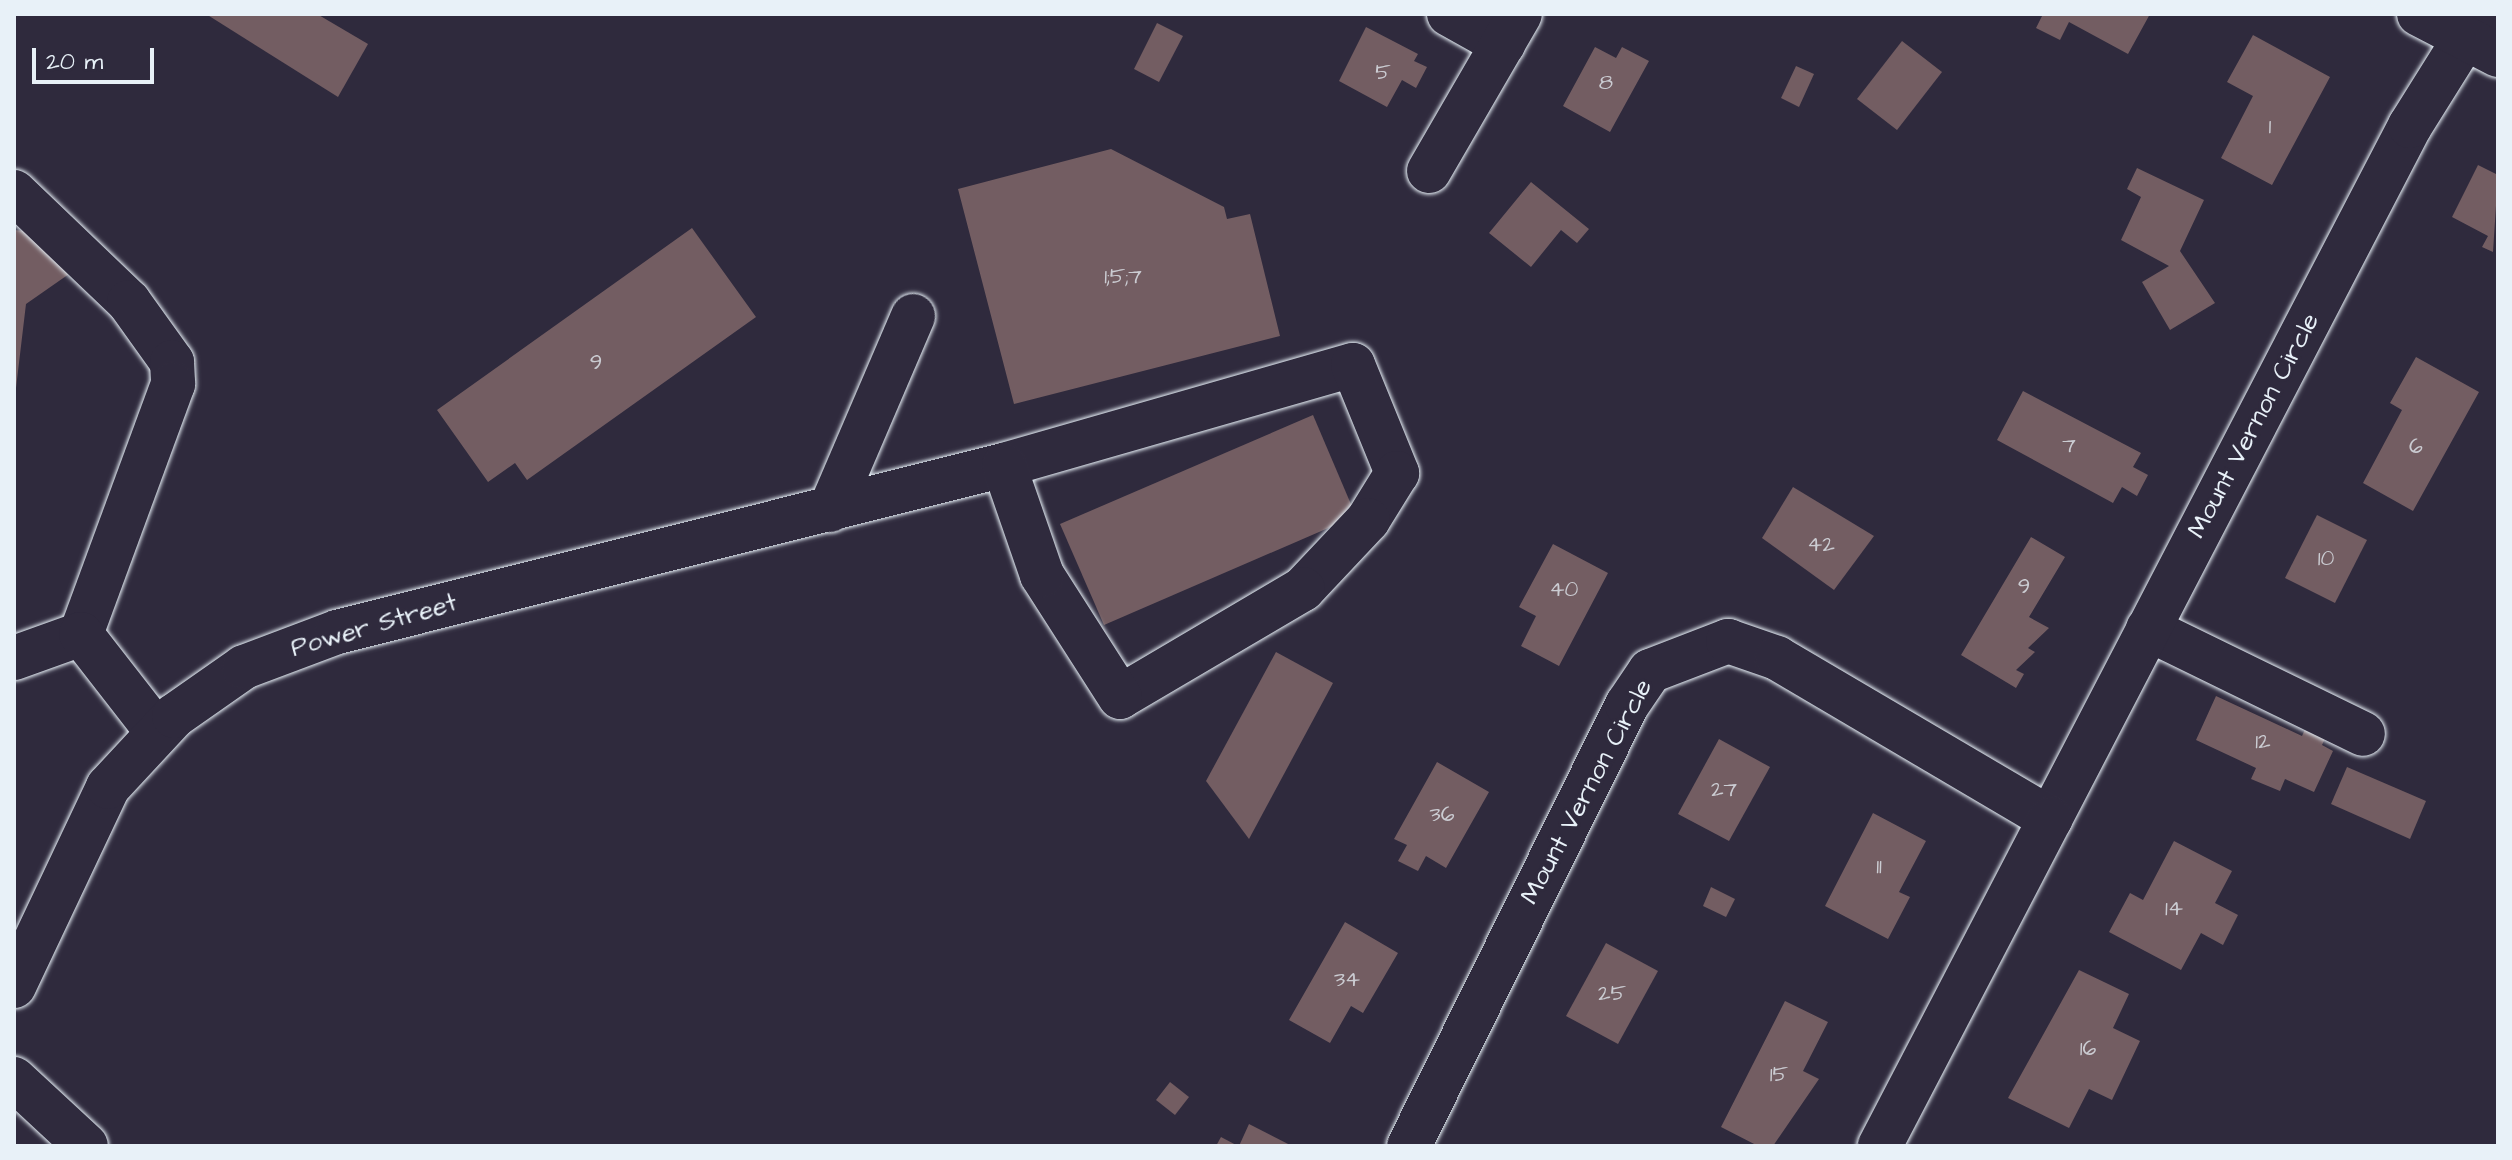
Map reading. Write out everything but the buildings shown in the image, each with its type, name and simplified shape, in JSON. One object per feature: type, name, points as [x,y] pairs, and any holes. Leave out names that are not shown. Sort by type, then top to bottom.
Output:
[{"type":"street","points":[[1429,171],[1512,29],[1449,14]]},
{"type":"street","points":[[2419,14],[2481,36]]},
{"type":"street","name":"Mount Vernon Circle","points":[[1880,1146],[2410,126],[2481,36]]},
{"type":"street","points":[[14,192],[129,302],[172,362],[166,414],[81,634],[14,658]]},
{"type":"street","points":[[830,510],[913,316]]},
{"type":"street","name":"Power Street","points":[[14,986],[108,787],[158,733],[244,667],[337,632],[1004,465],[1353,365],[1397,473],[1368,520],[1303,589],[1120,697],[1042,575],[1004,465]]},
{"type":"street","points":[[2148,629],[2363,734]]},
{"type":"street","points":[[81,634],[158,733]]},
{"type":"street","name":"Mount Vernon Circle","points":[[1409,1146],[1650,671],[1728,641],[1777,658],[2050,819]]},
{"type":"street","points":[[14,1079],[71,1141]]}]
